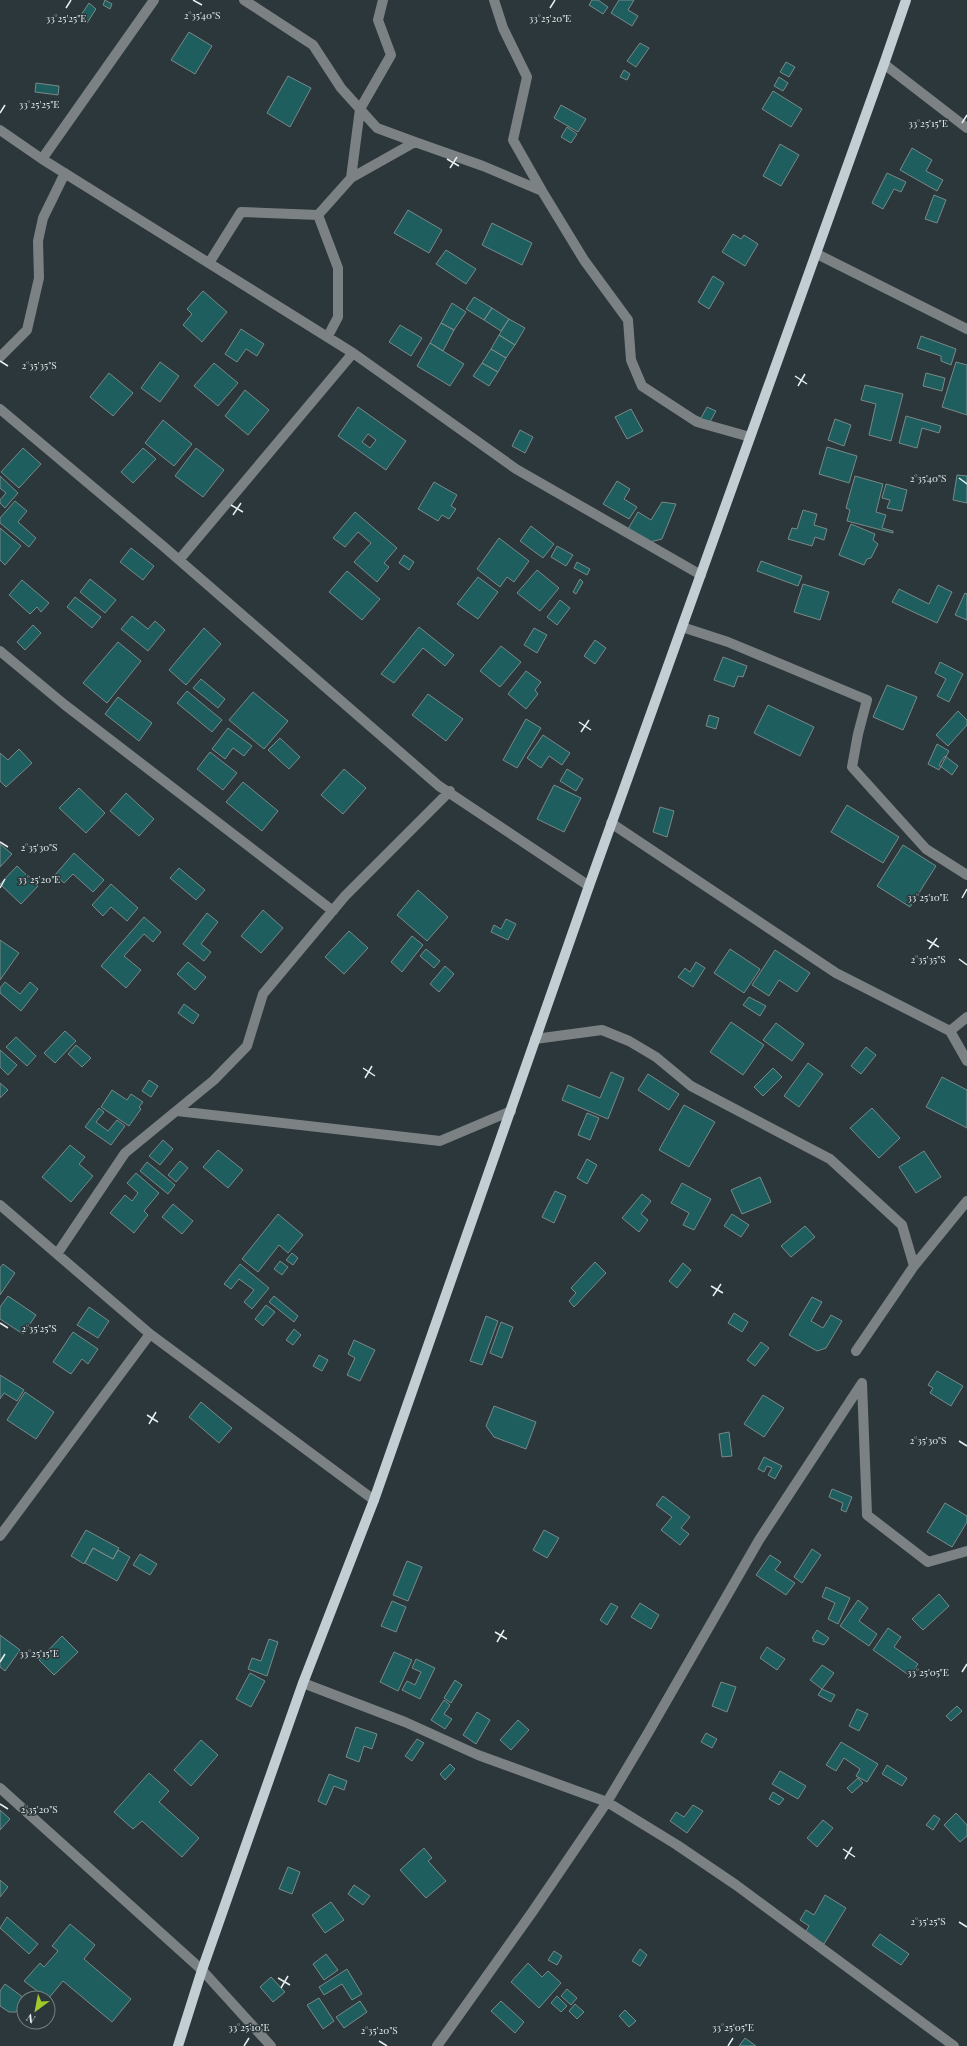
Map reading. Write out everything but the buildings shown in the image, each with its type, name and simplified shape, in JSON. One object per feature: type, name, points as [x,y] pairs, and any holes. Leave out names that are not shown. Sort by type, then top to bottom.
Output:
[{"type":"main road","points":[[178,2046],[202,1970],[303,1683],[374,1500],[611,823],[817,254],[906,0]]},
{"type":"street","points":[[42,159],[154,0]]},
{"type":"street","points":[[244,0],[313,45],[341,88],[378,128],[483,166],[542,191]]},
{"type":"street","points":[[351,178],[360,109],[391,55],[378,20],[382,0]]},
{"type":"street","points":[[494,0],[503,28],[527,77],[514,140],[542,191],[584,260],[628,320],[631,360],[642,386],[696,422],[750,438]]},
{"type":"street","points":[[884,64],[967,128]]},
{"type":"street","points":[[0,130],[42,159],[353,352],[516,469],[701,575]]},
{"type":"street","points":[[318,215],[351,178],[415,142]]},
{"type":"street","points":[[0,357],[27,330],[39,278],[38,241],[43,218],[65,173]]},
{"type":"street","points":[[209,263],[241,212],[318,215]]},
{"type":"street","points":[[318,215],[338,268],[338,316],[328,336]]},
{"type":"street","points":[[817,254],[967,329]]},
{"type":"street","points":[[179,560],[353,352]]},
{"type":"street","points":[[0,409],[179,560],[431,779],[589,886]]},
{"type":"street","points":[[682,627],[728,642],[867,700],[858,734],[852,767],[926,849],[967,875]]},
{"type":"street","points":[[0,651],[65,705],[333,910]]},
{"type":"street","points":[[57,1254],[125,1153],[214,1080],[246,1046],[263,994],[345,896],[450,791]]},
{"type":"street","points":[[611,823],[836,973],[950,1031],[967,1062]]},
{"type":"street","points":[[950,1031],[967,1017]]},
{"type":"street","points":[[535,1040],[602,1030],[629,1040],[656,1057],[691,1086],[830,1159],[902,1225],[914,1266]]},
{"type":"street","points":[[177,1111],[440,1141],[511,1111]]},
{"type":"street","points":[[856,1351],[914,1266],[967,1201]]},
{"type":"street","points":[[0,1205],[150,1334],[374,1500]]},
{"type":"street","points":[[0,1536],[20,1506],[150,1334]]},
{"type":"street","points":[[437,2046],[533,1911],[607,1802],[760,1540],[862,1383],[867,1515],[928,1562],[967,1551]]},
{"type":"street","points":[[303,1683],[405,1722],[478,1755],[607,1802],[677,1845],[736,1885],[954,2046]]},
{"type":"street","points":[[0,1788],[202,1970],[271,2046]]}]
